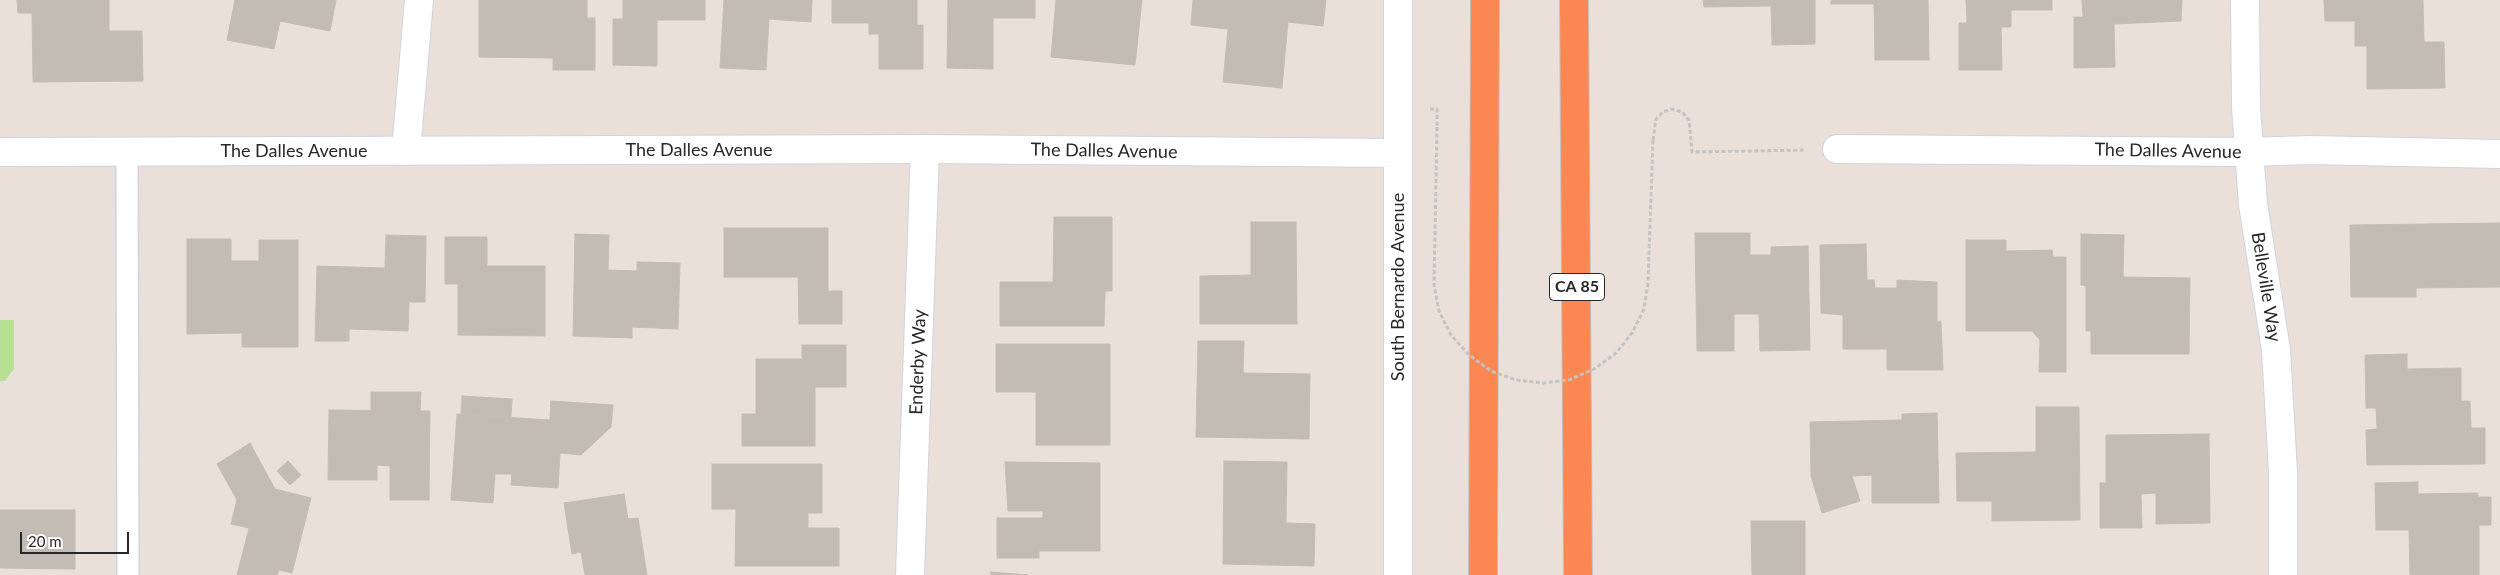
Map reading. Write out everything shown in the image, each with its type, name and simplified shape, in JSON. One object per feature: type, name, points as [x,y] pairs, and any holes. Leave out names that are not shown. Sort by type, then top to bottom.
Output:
[{"type":"highway","points":[[1483,575],[1485,0]]},
{"type":"highway","name":"CA 85","points":[[1574,0],[1578,575]]},
{"type":"street","points":[[406,151],[419,0]]},
{"type":"street","name":"South Bernardo Avenue","points":[[1398,0],[1398,575]]},
{"type":"street","name":"Belleville Way","points":[[2245,0],[2248,152],[2253,204],[2276,350],[2283,472],[2283,575]]},
{"type":"street","name":"The Dalles Avenue","points":[[1837,148],[2248,152],[2310,150],[2500,154]]},
{"type":"street","name":"The Dalles Avenue","points":[[0,152],[925,149],[1398,153]]},
{"type":"street","name":"Enderby Way","points":[[910,575],[925,149]]},
{"type":"lane","points":[[127,151],[128,575]]},
{"type":"path","points":[[1437,127],[1434,285],[1440,311],[1452,335],[1469,355],[1491,371],[1516,380],[1542,383],[1569,380],[1594,369],[1615,354],[1632,333],[1644,309],[1648,283],[1653,140],[1656,119],[1663,112],[1672,110],[1682,112],[1689,120],[1692,152],[1837,148]]},
{"type":"green space","points":[[0,320],[14,320],[14,369],[5,381],[0,381]]},
{"type":"building","points":[[17,0],[109,0],[109,31],[142,31],[143,81],[33,82],[32,13],[18,13]]},
{"type":"building","points":[[235,0],[336,0],[330,31],[280,21],[274,49],[227,40]]},
{"type":"building","points":[[479,0],[587,0],[587,18],[595,18],[595,70],[553,70],[553,58],[479,57]]},
{"type":"building","points":[[623,0],[705,0],[705,20],[657,20],[657,66],[613,65],[613,19],[623,19]]},
{"type":"building","points":[[724,0],[812,0],[811,22],[769,19],[766,70],[720,68]]},
{"type":"building","points":[[832,0],[917,0],[917,25],[923,25],[923,69],[879,69],[879,34],[869,34],[869,23],[832,23]]},
{"type":"building","points":[[948,0],[1035,0],[1035,18],[993,18],[993,69],[947,68]]},
{"type":"building","points":[[1056,0],[1142,0],[1135,65],[1051,57]]},
{"type":"building","points":[[1193,0],[1326,0],[1323,26],[1288,22],[1282,88],[1223,82],[1228,29],[1191,25]]},
{"type":"building","points":[[1703,0],[1815,0],[1815,44],[1772,45],[1771,6],[1704,7]]},
{"type":"building","points":[[1831,0],[1928,0],[1929,60],[1875,60],[1874,4],[1831,4]]},
{"type":"building","points":[[1966,0],[2052,0],[2052,10],[2011,10],[2011,27],[2001,27],[2002,70],[1959,70],[1959,23],[1967,23]]},
{"type":"building","points":[[2082,0],[2182,0],[2181,21],[2114,24],[2115,67],[2074,68],[2074,17],[2083,17]]},
{"type":"building","points":[[2324,0],[2423,0],[2424,42],[2444,42],[2445,88],[2367,89],[2367,46],[2355,46],[2355,21],[2325,21]]},
{"type":"building","points":[[1054,217],[1112,217],[1112,291],[1105,291],[1104,326],[1000,326],[1000,282],[1053,282]]},
{"type":"building","points":[[1251,222],[1296,222],[1297,324],[1200,324],[1200,276],[1251,275]]},
{"type":"building","points":[[2500,223],[2500,287],[2416,288],[2416,297],[2351,297],[2350,225]]},
{"type":"building","points":[[724,228],[828,228],[828,291],[842,291],[842,324],[799,324],[798,277],[724,277]]},
{"type":"building","points":[[1695,233],[1750,233],[1750,255],[1771,255],[1771,247],[1808,246],[1810,350],[1760,351],[1759,314],[1734,314],[1734,351],[1697,351]]},
{"type":"building","points":[[575,234],[609,235],[608,270],[637,271],[637,262],[680,263],[678,329],[632,327],[632,338],[573,336]]},
{"type":"building","points":[[2081,234],[2124,235],[2123,277],[2190,278],[2189,354],[2091,354],[2091,331],[2086,331],[2086,286],[2081,285]]},
{"type":"building","points":[[386,235],[426,236],[425,302],[409,302],[408,331],[349,329],[349,341],[315,341],[317,266],[385,268]]},
{"type":"building","points":[[445,237],[487,237],[487,266],[545,266],[545,336],[458,335],[458,284],[445,284]]},
{"type":"building","points":[[187,239],[231,239],[231,261],[259,261],[259,240],[298,240],[298,347],[242,347],[242,333],[187,334]]},
{"type":"building","points":[[1966,240],[2006,240],[2006,251],[2052,250],[2053,257],[2066,257],[2066,372],[2039,372],[2040,340],[2032,331],[1966,331]]},
{"type":"building","points":[[1866,244],[1867,280],[1874,280],[1875,288],[1897,288],[1897,280],[1937,282],[1937,322],[1941,321],[1943,370],[1887,370],[1887,349],[1843,349],[1843,315],[1821,313],[1820,245]]},
{"type":"building","points":[[1198,341],[1244,341],[1243,373],[1310,374],[1309,439],[1196,437]]},
{"type":"building","points":[[996,344],[1110,344],[1110,445],[1036,445],[1036,392],[996,392]]},
{"type":"building","points":[[802,345],[846,345],[846,387],[815,387],[815,446],[742,446],[742,414],[756,414],[756,359],[802,359]]},
{"type":"building","points":[[2407,354],[2407,369],[2461,368],[2461,401],[2470,401],[2471,428],[2485,428],[2485,464],[2367,465],[2366,430],[2377,429],[2376,408],[2366,408],[2365,355]]},
{"type":"building","points":[[371,392],[421,392],[420,411],[371,411]]},
{"type":"building","points":[[462,396],[512,399],[511,417],[461,414]]},
{"type":"building","points":[[551,401],[613,405],[611,427],[581,455],[560,453],[558,488],[511,485],[512,474],[495,474],[493,503],[451,500],[457,414],[550,420]]},
{"type":"building","points":[[2036,407],[2079,407],[2080,520],[1992,521],[1992,501],[1957,501],[1956,453],[2036,452]]},
{"type":"building","points":[[329,410],[430,411],[429,500],[390,500],[390,466],[377,465],[377,480],[328,480]]},
{"type":"building","points":[[1937,413],[1939,503],[1872,503],[1872,475],[1852,476],[1860,501],[1822,513],[1811,476],[1810,422],[1902,420],[1902,414]]},
{"type":"building","points":[[2209,434],[2210,523],[2156,524],[2156,493],[2141,494],[2142,528],[2100,528],[2100,483],[2106,483],[2106,435]]},
{"type":"building","points":[[250,443],[275,489],[311,498],[292,573],[279,570],[277,575],[237,575],[249,528],[231,524],[237,500],[217,464]]},
{"type":"building","points":[[288,461],[301,475],[290,485],[277,471]]},
{"type":"building","points":[[1224,461],[1287,462],[1286,523],[1315,524],[1314,566],[1223,564]]},
{"type":"building","points":[[1005,462],[1100,463],[1100,551],[1039,551],[1039,558],[997,558],[997,518],[1043,518],[1043,511],[1008,511]]},
{"type":"building","points":[[712,464],[822,464],[822,513],[808,513],[808,528],[839,528],[839,566],[735,566],[736,509],[712,509]]},
{"type":"building","points":[[2418,482],[2418,494],[2478,493],[2478,497],[2491,497],[2491,525],[2479,525],[2479,575],[2410,575],[2409,530],[2376,530],[2375,483]]},
{"type":"building","points":[[624,494],[628,519],[638,518],[647,575],[585,575],[581,552],[572,554],[564,503]]},
{"type":"building","points":[[0,510],[75,510],[75,569],[0,568]]},
{"type":"building","points":[[1751,521],[1805,521],[1805,575],[1752,575]]},
{"type":"building","points":[[991,572],[1028,575],[991,575]]}]
